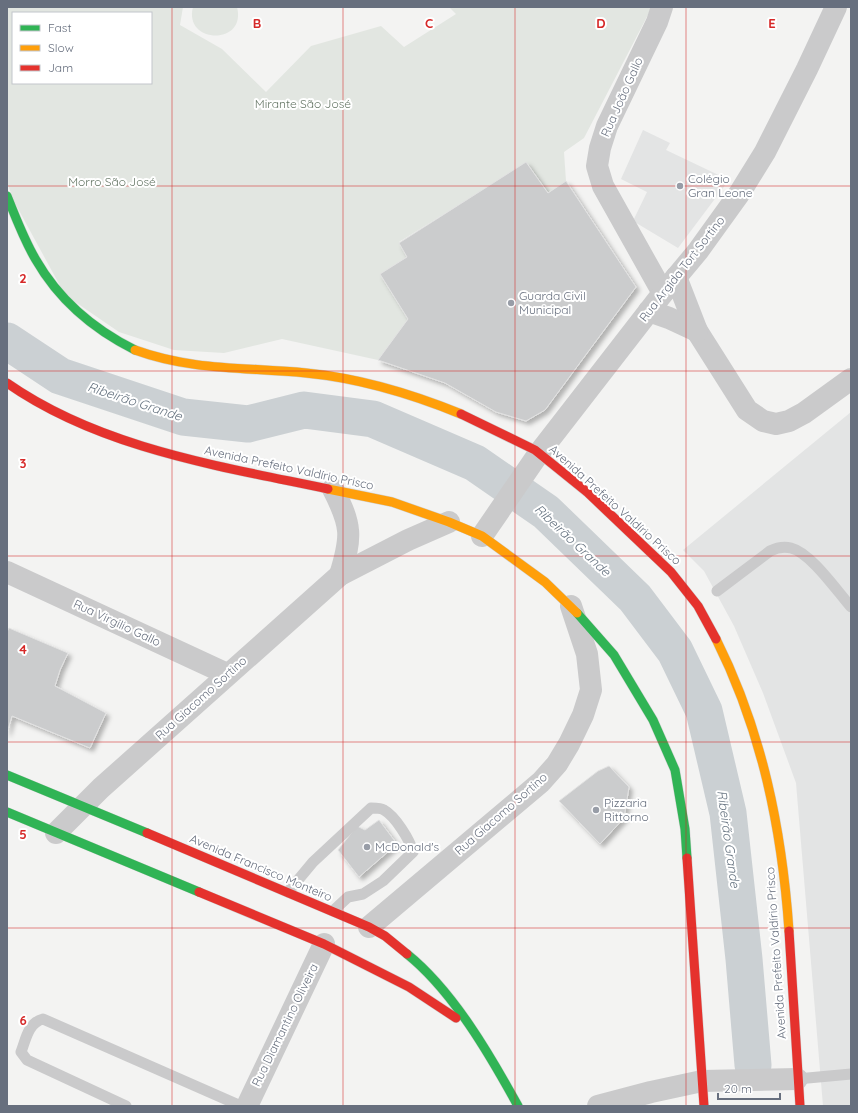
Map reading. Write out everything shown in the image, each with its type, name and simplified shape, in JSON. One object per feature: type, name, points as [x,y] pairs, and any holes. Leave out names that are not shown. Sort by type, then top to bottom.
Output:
[{"type":"main road","name":"Avenida Prefeito Valdírio Prisco","points":[[7,196],[42,269],[66,300],[99,330],[134,349],[170,362],[224,368],[332,376],[401,392],[461,412],[539,453],[620,523],[673,572],[706,618],[733,676],[755,734],[769,785],[788,913],[797,1079],[800,1106]]},
{"type":"main road","name":"Avenida Prefeito Valdírio Prisco","points":[[7,383],[30,398],[93,428],[150,448],[214,464],[392,502],[450,522],[482,536],[545,582],[570,605],[614,655],[653,720],[675,770],[685,830],[704,1106]]},
{"type":"main road","name":"Avenida Francisco Monteiro","points":[[7,775],[333,911],[369,927],[402,948],[416,961],[447,996],[473,1031],[490,1055],[518,1106]]},
{"type":"main road","name":"Avenida Francisco Monteiro","points":[[7,812],[324,944],[409,987],[473,1031]]},
{"type":"street","name":"Rua João Gallo","points":[[662,7],[657,22],[607,126],[600,148],[597,166],[603,186],[669,285],[746,410],[763,421],[776,424],[790,421],[804,413],[851,379]]},
{"type":"street","name":"Rua Argida Tort Sortino","points":[[482,536],[539,453],[669,285],[698,251],[739,194],[765,152],[807,70],[836,7]]},
{"type":"street","points":[[649,311],[684,324],[697,331]]},
{"type":"street","points":[[333,489],[344,510],[348,526],[349,547],[340,575]]},
{"type":"street","name":"Rua Giacomo Sortino","points":[[56,833],[81,807],[227,674],[340,575],[408,540],[450,522]]},
{"type":"street","name":"Rua Virgilio Gallo","points":[[7,572],[227,674]]},
{"type":"street","name":"Rua Giacomo Sortino","points":[[369,927],[541,782],[557,764],[583,715],[591,690],[587,654],[570,605]]},
{"type":"street","name":"Rua Diamantino Oliveira","points":[[247,1106],[324,944]]},
{"type":"street","points":[[598,1106],[651,1092],[702,1081],[797,1079]]},
{"type":"lane","points":[[717,591],[770,551],[778,547],[791,548],[806,556],[851,607]]},
{"type":"lane","points":[[288,892],[313,862],[371,808],[383,809],[390,815],[410,842],[413,852],[383,881],[363,894],[348,897],[333,911]]},
{"type":"lane","points":[[126,1106],[27,1060],[22,1052],[32,1025],[36,1021],[43,1020],[241,1106]]},
{"type":"lane","points":[[797,1079],[851,1074]]},
{"type":"shaded area","name":"Colégio Gran Leone","points":[[643,130],[670,143],[666,150],[729,180],[678,248],[633,221],[647,192],[621,179]]},
{"type":"shaded area","points":[[851,412],[851,1106],[823,1106],[796,783],[763,693],[734,626],[704,571],[683,550]]},
{"type":"green space","name":"Morro São José","points":[[7,7],[183,7],[180,25],[222,49],[266,92],[311,46],[381,26],[404,47],[456,14],[449,7],[652,7],[584,138],[564,152],[566,181],[548,193],[526,163],[399,242],[407,257],[380,274],[408,319],[378,360],[282,339],[224,353],[174,350],[119,332],[65,295],[16,205],[7,183]]},
{"type":"green space","points":[[193,7],[237,7],[238,20],[233,29],[225,34],[215,36],[205,34],[197,28],[192,19]]},
{"type":"building","name":"Guarda Civil Municipal","points":[[526,162],[548,193],[566,181],[636,287],[545,410],[526,421],[496,412],[445,383],[378,360],[408,319],[380,274],[407,257],[399,243]]},
{"type":"building","points":[[9,628],[68,653],[60,670],[55,686],[106,713],[90,748],[12,716],[7,733],[7,632]]},
{"type":"building","name":"Pizzaria Rittorno","points":[[609,766],[629,787],[624,818],[600,844],[559,801],[598,771]]},
{"type":"building","name":"McDonald's","points":[[379,820],[397,844],[359,877],[338,850],[357,826],[365,830]]},
{"type":"waterway","name":"Ribeirão Grande","points":[[7,341],[60,376],[183,417],[248,424],[304,410],[373,419],[475,463],[546,512],[635,598],[675,651],[704,711],[728,813],[744,959],[753,1065]]},
{"type":"traffic: fast","points":[[7,196],[20,229],[45,275],[67,301],[92,323],[120,342],[135,350]]},
{"type":"traffic: fast","points":[[577,613],[614,655],[653,720],[675,770],[685,829],[687,858]]},
{"type":"traffic: fast","points":[[7,775],[147,833]]},
{"type":"traffic: fast","points":[[7,812],[199,892]]},
{"type":"traffic: fast","points":[[407,954],[424,969],[455,1005],[483,1045],[518,1106]]},
{"type":"traffic: slow","points":[[135,350],[178,362],[199,365],[326,375],[385,388],[424,400],[461,414]]},
{"type":"traffic: slow","points":[[328,489],[392,502],[449,522],[482,536],[545,582],[577,613]]},
{"type":"traffic: slow","points":[[716,639],[746,709],[767,781],[781,855],[789,931]]},
{"type":"traffic: jam","points":[[7,383],[43,405],[81,424],[121,439],[162,452],[203,462],[328,489]]},
{"type":"traffic: jam","points":[[461,414],[535,450],[587,492],[671,572],[698,606],[716,639]]},
{"type":"traffic: jam","points":[[147,833],[369,927],[385,936],[407,954]]},
{"type":"traffic: jam","points":[[687,858],[704,1106]]},
{"type":"traffic: jam","points":[[199,892],[324,944],[409,987],[456,1018]]},
{"type":"traffic: jam","points":[[789,931],[800,1106]]},
{"type":"place","name":"Colégio Gran Leone","points":[[680,186]]},
{"type":"place","name":"Guarda Civil Municipal","points":[[511,303]]},
{"type":"place","name":"Pizzaria Rittorno","points":[[596,810]]},
{"type":"place","name":"McDonald's","points":[[367,847]]},
{"type":"park label","name":"Mirante São José","points":[[303,104]]}]
